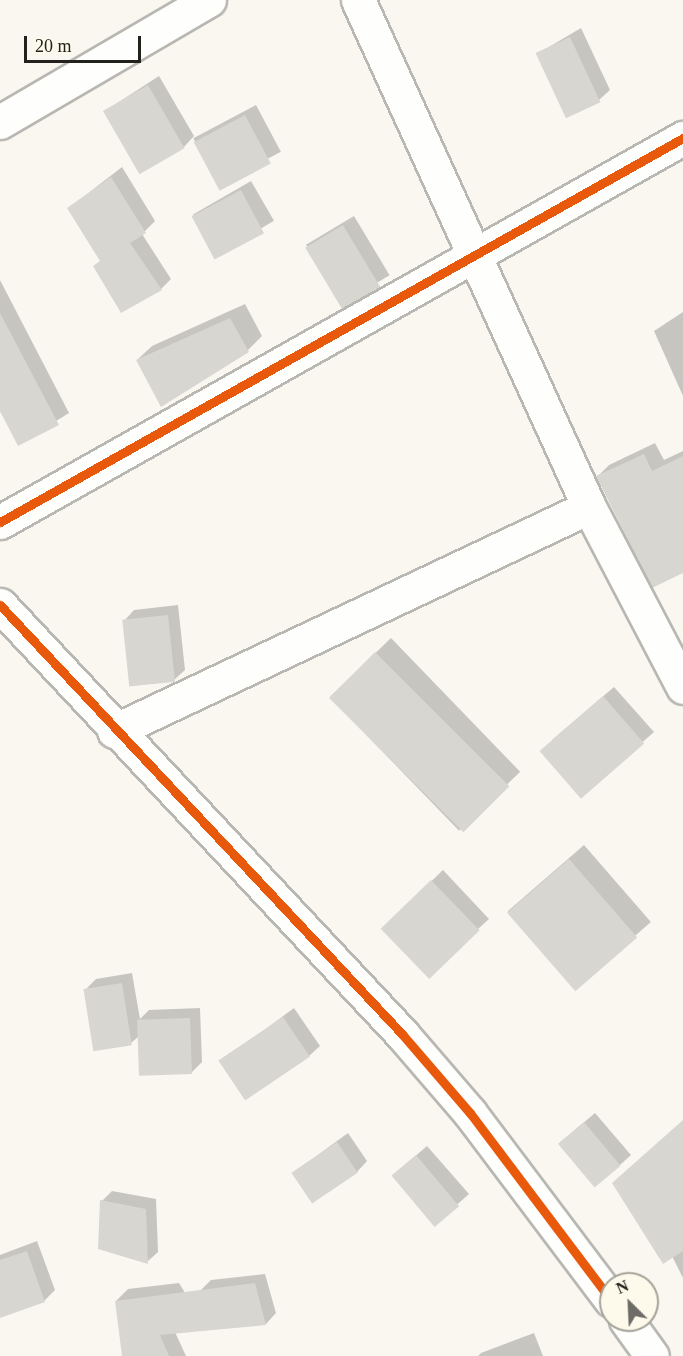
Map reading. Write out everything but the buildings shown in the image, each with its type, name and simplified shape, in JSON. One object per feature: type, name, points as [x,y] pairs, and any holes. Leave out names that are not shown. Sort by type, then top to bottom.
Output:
[{"type":"street","points":[[0,122],[209,0]]},
{"type":"street","points":[[358,0],[589,507],[683,687]]},
{"type":"street","points":[[0,522],[473,253],[683,138]]},
{"type":"street","points":[[114,731],[589,507]]},
{"type":"street","points":[[0,605],[114,731],[402,1034],[477,1121],[599,1284]]},
{"type":"street","points":[[635,1332],[652,1356]]},
{"type":"cycle path","points":[[0,522],[683,138]]},
{"type":"cycle path","points":[[0,605],[402,1034],[470,1113],[599,1284]]}]
